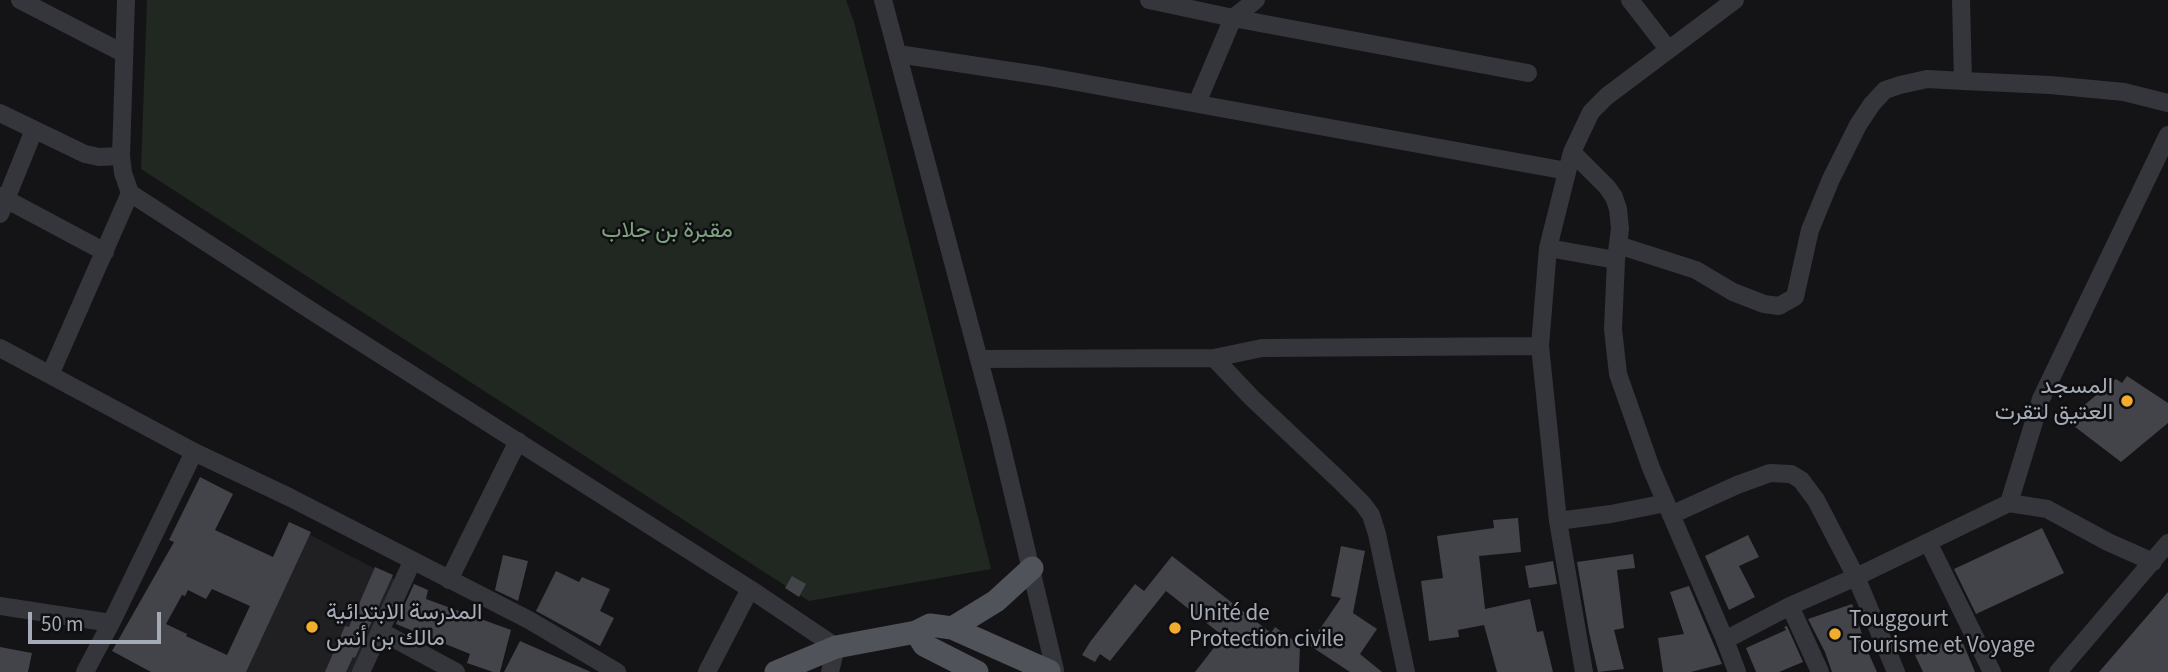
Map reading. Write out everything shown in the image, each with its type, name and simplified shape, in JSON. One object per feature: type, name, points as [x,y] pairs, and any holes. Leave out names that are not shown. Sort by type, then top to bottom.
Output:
[{"type":"main road","points":[[952,628],[996,601],[1032,568]]},
{"type":"main road","points":[[776,672],[836,647],[916,632],[930,625],[952,628],[1055,671]]},
{"type":"main road","points":[[916,632],[924,645],[977,672]]},
{"type":"street","points":[[20,0],[123,53]]},
{"type":"street","points":[[126,0],[121,156],[130,193],[750,589],[836,647],[830,672]]},
{"type":"street","points":[[883,0],[979,359],[1055,671]]},
{"type":"street","points":[[1149,0],[1528,72]]},
{"type":"street","points":[[1197,103],[1233,18],[1256,0]]},
{"type":"street","points":[[1630,0],[1668,49]]},
{"type":"street","points":[[1584,672],[1558,521],[1540,345],[1548,248],[1572,152],[1585,122],[1596,106],[1735,0]]},
{"type":"street","points":[[1961,0],[1963,81]]},
{"type":"street","points":[[898,54],[1044,76],[1567,171]]},
{"type":"street","points":[[1548,248],[1617,253],[1696,270],[1733,292],[1779,306],[1795,297],[1810,230],[1831,179],[1858,125],[1885,90],[1927,79],[2050,85],[2124,92],[2168,103]]},
{"type":"street","points":[[0,113],[85,154],[99,157],[121,156]]},
{"type":"street","points":[[34,130],[2,203],[105,252]]},
{"type":"street","points":[[2008,503],[2041,399],[2168,135]]},
{"type":"street","points":[[1572,152],[1607,187],[1618,209],[1620,229],[1613,329],[1618,374],[1651,468],[1737,672]]},
{"type":"street","points":[[50,375],[130,193]]},
{"type":"street","points":[[979,359],[1214,358],[1262,348],[1540,345]]},
{"type":"street","points":[[0,348],[194,452],[289,497],[529,620],[617,672]]},
{"type":"street","points":[[1214,358],[1363,504],[1371,516],[1406,672]]},
{"type":"street","points":[[449,580],[518,441]]},
{"type":"street","points":[[85,672],[194,452]]},
{"type":"street","points":[[1558,521],[1668,509],[1770,473],[1791,474],[1801,480],[1816,500],[1856,576],[1896,672]]},
{"type":"street","points":[[1725,640],[1790,606],[2008,503],[2047,509],[2108,542],[2153,562]]},
{"type":"street","points":[[1928,542],[1992,672]]},
{"type":"street","points":[[2058,672],[2168,543]]},
{"type":"street","points":[[361,672],[412,562]]},
{"type":"street","points":[[707,672],[750,589]]},
{"type":"street","points":[[0,606],[111,623]]},
{"type":"street","points":[[1790,606],[1820,672]]},
{"type":"street","points":[[380,631],[456,672]]},
{"type":"shaded area","name":"المدرسة الابتدائية مالك بن أنس","points":[[297,528],[400,582],[356,672],[224,672]]},
{"type":"green space","name":"مقبرة بن جلاب","points":[[147,0],[846,0],[854,22],[991,569],[809,601],[141,169]]},
{"type":"building","name":"المسجد العتيق لتقرت","points":[[2127,376],[2168,403],[2168,423],[2121,462],[2066,420],[2116,379],[2122,383]]},
{"type":"building","points":[[200,477],[233,494],[215,530],[273,557],[289,522],[311,532],[246,672],[151,672],[112,651],[174,542],[169,540]],"holes":[[[212,589],[250,606],[227,655],[166,624],[182,595],[185,596],[188,590],[206,599]]]},
{"type":"building","points":[[1518,518],[1521,552],[1479,556],[1485,609],[1530,599],[1537,632],[1543,631],[1553,672],[1497,672],[1484,625],[1458,630],[1459,637],[1429,641],[1421,581],[1443,578],[1437,536],[1494,528],[1493,520]]},
{"type":"building","points":[[2042,528],[2064,573],[1976,614],[1954,569]]},
{"type":"building","points":[[1748,535],[1759,557],[1739,566],[1755,597],[1729,610],[1705,556]]},
{"type":"building","points":[[1341,546],[1365,551],[1353,613],[1377,629],[1360,654],[1382,672],[1350,672],[1309,645],[1341,598],[1331,596]]},
{"type":"building","points":[[1633,554],[1635,568],[1617,570],[1624,628],[1614,630],[1624,669],[1598,672],[1577,562]]},
{"type":"building","points":[[503,555],[528,561],[518,601],[495,590]]},
{"type":"building","points":[[1172,556],[1271,633],[1275,627],[1300,645],[1299,672],[1195,672],[1223,636],[1166,591],[1110,661],[1100,654],[1095,662],[1082,655],[1135,584],[1144,591]]},
{"type":"building","points":[[1553,561],[1557,584],[1529,588],[1525,566]]},
{"type":"building","points":[[375,567],[393,575],[355,658],[353,657],[346,672],[325,672],[345,626],[349,627]]},
{"type":"building","points":[[556,571],[579,582],[582,577],[610,589],[600,611],[614,618],[600,646],[536,611]]},
{"type":"building","points":[[792,576],[806,584],[799,597],[785,588]]},
{"type":"building","points":[[414,584],[428,590],[426,599],[511,630],[500,672],[467,663],[470,654],[396,624]]},
{"type":"building","points":[[1689,586],[1722,664],[1691,672],[1663,672],[1658,638],[1684,634],[1670,592]]},
{"type":"building","points":[[2168,592],[2168,672],[2099,672]]},
{"type":"building","name":"Touggourt Tourisme et Voyage","points":[[1852,604],[1877,672],[1832,672],[1808,619]]},
{"type":"building","points":[[1787,626],[1803,662],[1779,672],[1756,672],[1746,648],[1786,630],[1784,627]]},
{"type":"building","points":[[1960,636],[1975,672],[1923,672],[1915,655]]},
{"type":"building","points":[[520,641],[591,672],[504,672]]},
{"type":"building","points":[[0,647],[32,653],[28,672],[0,672]]},
{"type":"place","name":"المسجد العتيق لتقرت","points":[[2127,401]]},
{"type":"place","name":"المدرسة الابتدائية مالك بن أنس","points":[[312,627]]},
{"type":"place","name":"Unité de Protection civile","points":[[1175,628]]},
{"type":"place","name":"Touggourt Tourisme et Voyage","points":[[1835,634]]}]
